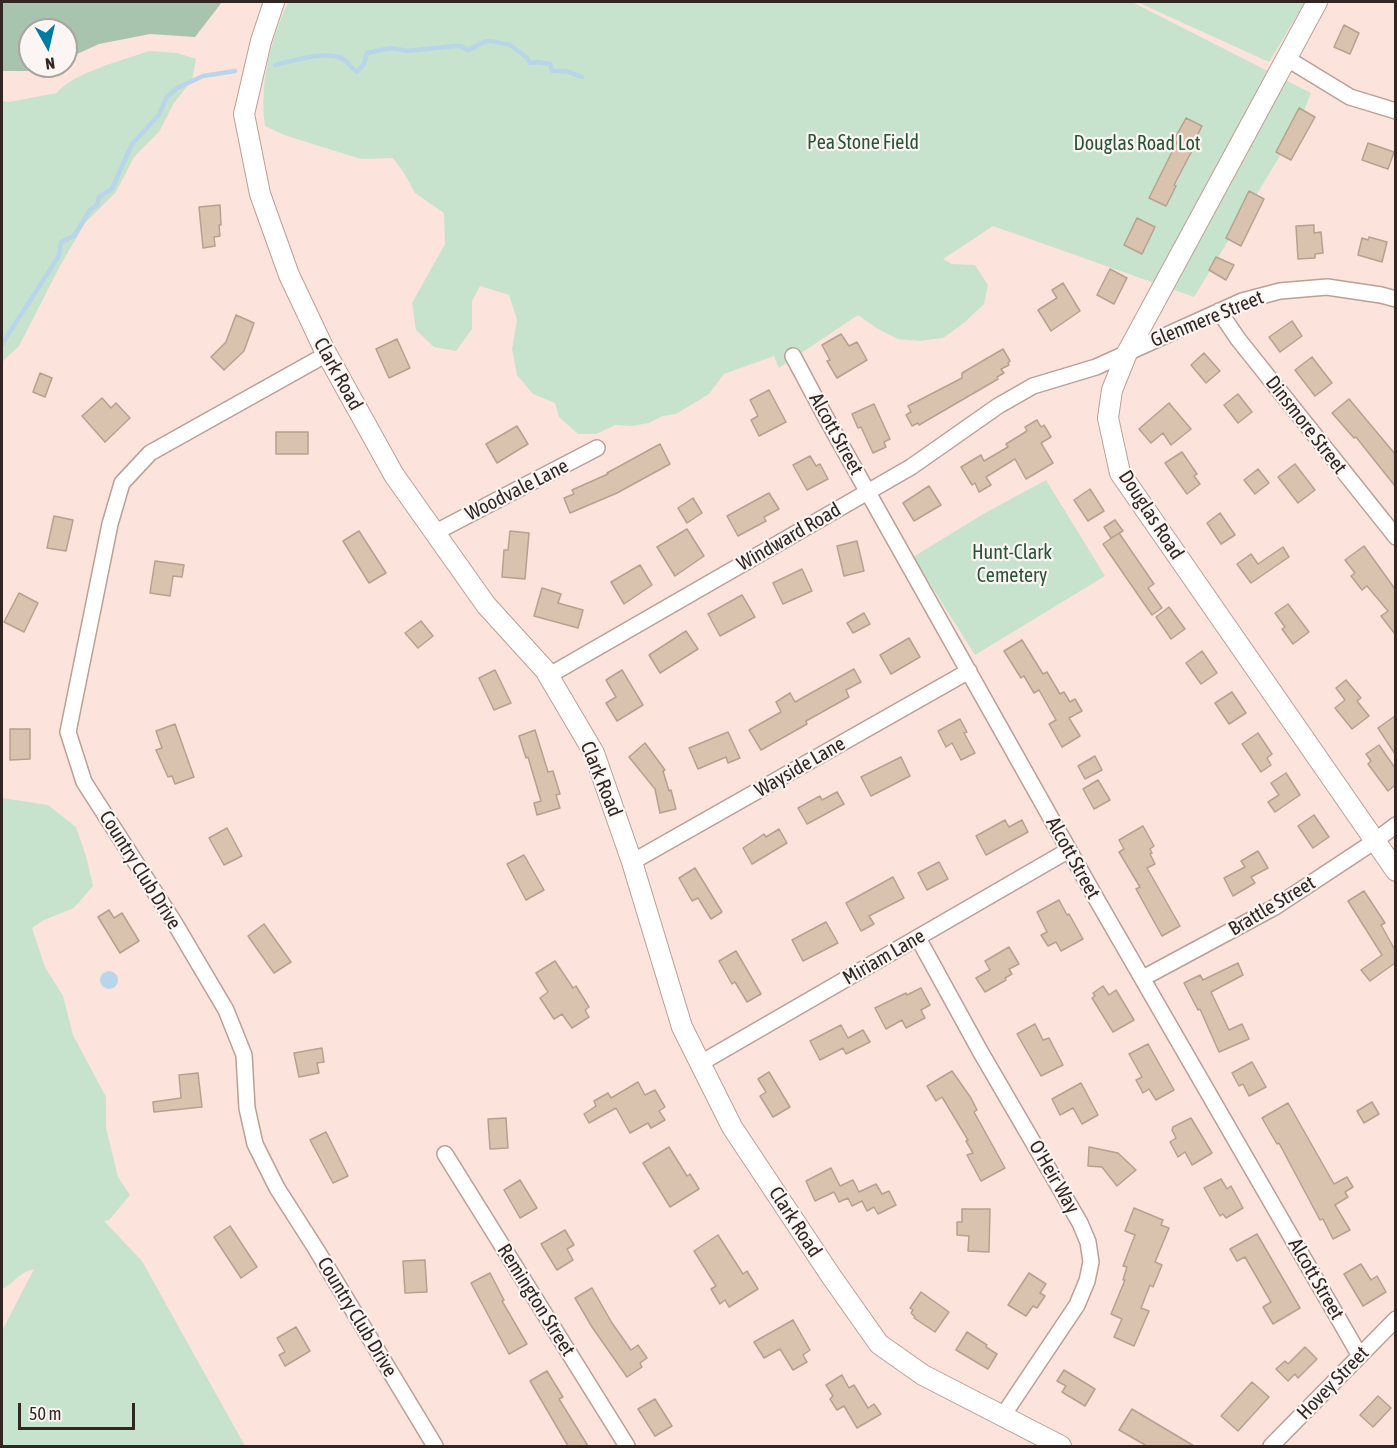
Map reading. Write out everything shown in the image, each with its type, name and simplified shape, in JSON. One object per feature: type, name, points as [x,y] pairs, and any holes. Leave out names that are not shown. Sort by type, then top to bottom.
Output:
[{"type":"street","name":"Clark Road","points":[[274,2],[261,41],[244,114],[260,194],[288,275],[327,354],[394,475],[486,605],[548,676],[594,753],[632,862],[682,1027],[732,1127],[879,1344],[923,1376],[1061,1446]]},
{"type":"street","name":"Douglas Road","points":[[1317,2],[1127,353],[1112,390],[1108,418],[1120,473],[1395,871]]},
{"type":"street","points":[[1286,58],[1350,97],[1395,111]]},
{"type":"street","name":"Glenmere Street","points":[[1127,353],[1242,301],[1280,291],[1327,287],[1395,299]]},
{"type":"street","name":"Dinsmore Street","points":[[1219,311],[1238,339],[1395,537]]},
{"type":"street","name":"Windward Road","points":[[548,676],[910,467],[998,406],[1033,387],[1096,367],[1127,353]]},
{"type":"street","name":"Country Club Drive","points":[[327,354],[150,453],[122,483],[108,536],[68,732],[84,782],[174,922],[226,1010],[244,1055],[247,1108],[255,1144],[277,1188],[435,1446]]},
{"type":"street","name":"Alcott Street","points":[[793,356],[1069,850],[1360,1356]]},
{"type":"street","name":"Woodvale Lane","points":[[436,532],[597,448]]},
{"type":"street","name":"Wayside Lane","points":[[632,862],[969,671]]},
{"type":"street","name":"Brattle Street","points":[[1143,978],[1275,907],[1395,825]]},
{"type":"street","name":"Miriam Lane","points":[[699,1064],[1069,850]]},
{"type":"street","name":"O'Heir Way","points":[[918,938],[980,1051],[1080,1222],[1088,1242],[1091,1262],[1087,1281],[1077,1305],[1002,1417]]},
{"type":"street","name":"Remington Street","points":[[445,1154],[627,1446]]},
{"type":"street","name":"Hovey Street","points":[[1271,1446],[1395,1319]]},
{"type":"green space","points":[[2,2],[222,2],[195,37],[150,34],[99,44],[78,54],[78,18],[18,18],[18,71],[2,71]]},
{"type":"green space","points":[[288,2],[1132,2],[1311,93],[1297,128],[1194,297],[993,226],[943,259],[952,264],[975,265],[988,285],[984,304],[943,338],[920,341],[898,339],[858,315],[779,368],[774,356],[724,374],[709,394],[676,414],[662,416],[649,423],[631,426],[615,425],[596,434],[578,434],[559,417],[555,403],[533,394],[517,375],[512,349],[517,320],[509,295],[480,286],[472,301],[472,329],[456,351],[434,347],[416,330],[412,303],[445,244],[444,213],[415,193],[393,158],[361,159],[284,135],[265,126],[265,78],[276,31]]},
{"type":"green space","points":[[1137,2],[1305,2],[1269,62]]},
{"type":"green space","points":[[149,51],[177,53],[196,59],[192,80],[174,103],[159,132],[134,157],[116,192],[85,223],[19,346],[2,362],[2,101],[9,102],[57,93],[74,79]]},
{"type":"green space","name":"Hunt-Clark Cemetery","points":[[1046,480],[1105,576],[975,655],[913,557],[985,513]]},
{"type":"green space","points":[[2,798],[48,805],[76,827],[93,886],[74,908],[44,920],[32,928],[45,967],[63,996],[73,1035],[106,1097],[106,1128],[118,1177],[130,1195],[109,1220],[104,1221],[142,1261],[245,1446],[2,1446],[2,1331],[34,1269],[23,1273],[2,1289]]},
{"type":"water","points":[[105,971],[113,971],[118,976],[116,987],[105,989],[100,984],[100,976]]},
{"type":"building","points":[[1344,25],[1359,33],[1350,54],[1334,47]]},
{"type":"building","points":[[1299,108],[1315,117],[1291,160],[1276,152]]},
{"type":"building","points":[[1186,118],[1202,126],[1166,206],[1149,198],[1177,142],[1174,140]]},
{"type":"building","points":[[1368,143],[1394,152],[1388,169],[1362,160]]},
{"type":"building","points":[[1249,191],[1264,199],[1241,246],[1226,238]]},
{"type":"building","points":[[220,205],[220,236],[214,237],[215,246],[203,248],[199,207]]},
{"type":"building","points":[[1137,218],[1155,227],[1142,254],[1124,245]]},
{"type":"building","points":[[1314,225],[1314,233],[1321,232],[1323,253],[1315,254],[1315,258],[1298,259],[1296,226]]},
{"type":"building","points":[[1369,237],[1387,242],[1382,262],[1358,255],[1362,238],[1368,240]]},
{"type":"building","points":[[1216,257],[1234,265],[1226,280],[1209,270]]},
{"type":"building","points":[[1110,269],[1127,278],[1114,304],[1097,295]]},
{"type":"building","points":[[1063,283],[1080,311],[1051,331],[1038,310],[1057,298],[1052,290]]},
{"type":"building","points":[[236,315],[254,323],[244,351],[224,370],[211,357],[226,342]]},
{"type":"building","points":[[1292,321],[1302,336],[1280,352],[1269,337]]},
{"type":"building","points":[[841,334],[849,346],[857,342],[867,360],[837,378],[827,361],[830,360],[822,345]]},
{"type":"building","points":[[397,339],[410,368],[389,378],[376,349]]},
{"type":"building","points":[[1003,349],[1010,361],[1009,365],[1001,369],[1004,373],[997,377],[998,379],[919,425],[918,423],[912,426],[906,415],[911,412],[908,406],[962,378],[962,373]]},
{"type":"building","points":[[1204,353],[1220,371],[1206,383],[1191,365]]},
{"type":"building","points":[[1312,357],[1332,383],[1315,396],[1295,370]]},
{"type":"building","points":[[40,373],[52,378],[45,397],[33,392]]},
{"type":"building","points":[[769,390],[786,422],[759,436],[751,420],[758,416],[750,400]]},
{"type":"building","points":[[1238,394],[1252,412],[1238,423],[1224,405]]},
{"type":"building","points":[[102,398],[111,408],[116,403],[130,418],[105,442],[82,416]]},
{"type":"building","points":[[1349,399],[1395,454],[1395,486],[1356,437],[1354,438],[1332,413]]},
{"type":"building","points":[[1169,403],[1191,429],[1171,445],[1163,433],[1151,443],[1139,429]]},
{"type":"building","points":[[874,404],[890,439],[884,442],[886,447],[873,453],[852,414]]},
{"type":"building","points":[[1037,420],[1041,427],[1044,425],[1051,437],[1041,443],[1053,463],[1026,479],[1015,459],[986,477],[991,485],[979,492],[975,483],[972,485],[961,467],[981,455],[984,461],[1008,447],[1006,444],[1027,431],[1025,427]]},
{"type":"building","points":[[517,426],[528,444],[497,463],[486,444]]},
{"type":"building","points":[[276,432],[308,432],[308,454],[276,454]]},
{"type":"building","points":[[660,444],[670,464],[617,493],[570,513],[564,498],[574,494],[572,490],[608,474]]},
{"type":"building","points":[[1182,452],[1197,474],[1194,476],[1200,484],[1187,494],[1165,463]]},
{"type":"building","points":[[810,456],[816,466],[820,464],[828,479],[807,490],[793,465]]},
{"type":"building","points":[[1295,464],[1315,490],[1298,503],[1278,477]]},
{"type":"building","points":[[1258,469],[1269,483],[1255,494],[1244,480]]},
{"type":"building","points":[[929,486],[941,505],[914,521],[903,503]]},
{"type":"building","points":[[1090,489],[1104,511],[1088,521],[1074,500]]},
{"type":"building","points":[[769,493],[779,509],[764,517],[766,521],[738,536],[727,516]]},
{"type":"building","points":[[693,498],[702,513],[687,523],[678,508]]},
{"type":"building","points":[[1220,513],[1235,535],[1221,544],[1207,523]]},
{"type":"building","points":[[54,516],[73,520],[66,551],[47,548]]},
{"type":"building","points":[[1115,520],[1123,531],[1111,538],[1104,527]]},
{"type":"building","points":[[687,529],[704,556],[675,576],[657,547]]},
{"type":"building","points":[[359,531],[386,573],[369,583],[343,541]]},
{"type":"building","points":[[510,531],[529,533],[525,579],[502,577],[504,550],[508,550]]},
{"type":"building","points":[[1119,533],[1154,584],[1148,588],[1162,608],[1152,615],[1103,544]]},
{"type":"building","points":[[857,541],[864,571],[844,576],[837,546]]},
{"type":"building","points":[[1364,546],[1395,589],[1395,634],[1381,616],[1388,611],[1367,586],[1362,590],[1351,576],[1355,573],[1345,560]]},
{"type":"building","points":[[1283,547],[1289,557],[1251,583],[1237,564],[1251,554],[1258,564]]},
{"type":"building","points":[[155,561],[184,565],[182,577],[173,576],[170,596],[150,593]]},
{"type":"building","points":[[640,565],[652,585],[624,604],[611,582]]},
{"type":"building","points":[[802,569],[812,591],[783,604],[773,583]]},
{"type":"building","points":[[542,588],[561,594],[558,603],[583,610],[578,628],[534,616]]},
{"type":"building","points":[[19,593],[38,603],[24,632],[4,622]]},
{"type":"building","points":[[742,595],[755,617],[720,636],[708,614]]},
{"type":"building","points":[[1288,604],[1309,632],[1293,644],[1282,629],[1285,627],[1275,613]]},
{"type":"building","points":[[1169,607],[1185,629],[1171,639],[1156,617]]},
{"type":"building","points":[[864,613],[870,624],[853,633],[847,623]]},
{"type":"building","points":[[421,621],[433,636],[418,648],[405,633]]},
{"type":"building","points":[[686,631],[698,649],[660,673],[649,655]]},
{"type":"building","points":[[909,638],[920,657],[891,674],[880,655]]},
{"type":"building","points":[[1022,640],[1043,674],[1047,672],[1060,694],[1064,692],[1070,702],[1075,699],[1082,711],[1069,718],[1080,736],[1062,747],[1049,724],[1056,720],[1039,690],[1034,693],[1024,676],[1021,678],[1004,651]]},
{"type":"building","points":[[1202,651],[1217,673],[1201,684],[1186,663]]},
{"type":"building","points":[[854,669],[861,682],[846,690],[849,697],[761,750],[749,730],[781,712],[776,702],[790,693],[795,702]]},
{"type":"building","points":[[495,670],[511,703],[494,710],[479,678]]},
{"type":"building","points":[[622,670],[643,705],[617,721],[606,703],[616,697],[606,680]]},
{"type":"building","points":[[1346,680],[1361,698],[1357,701],[1369,716],[1352,729],[1335,708],[1345,700],[1336,688]]},
{"type":"building","points":[[1232,692],[1246,713],[1229,724],[1215,703]]},
{"type":"building","points":[[1395,716],[1395,754],[1378,728]]},
{"type":"building","points":[[960,719],[967,732],[964,733],[975,753],[961,760],[952,743],[946,747],[938,731]]},
{"type":"building","points":[[175,724],[194,777],[175,784],[172,776],[168,777],[156,750],[162,748],[156,731]]},
{"type":"building","points":[[10,729],[30,729],[30,759],[10,760]]},
{"type":"building","points":[[535,730],[548,772],[553,771],[560,794],[556,795],[560,808],[537,815],[534,803],[541,801],[519,736]]},
{"type":"building","points":[[728,732],[740,758],[728,763],[726,757],[698,769],[689,748]]},
{"type":"building","points":[[1258,733],[1272,754],[1267,758],[1271,765],[1261,772],[1242,744]]},
{"type":"building","points":[[645,743],[665,770],[663,771],[676,809],[660,813],[655,789],[629,757]]},
{"type":"building","points":[[1379,745],[1395,768],[1395,785],[1388,791],[1368,764],[1371,761],[1366,754]]},
{"type":"building","points":[[1095,756],[1102,770],[1085,779],[1078,766]]},
{"type":"building","points":[[901,757],[910,776],[871,796],[861,777]]},
{"type":"building","points":[[1286,773],[1300,795],[1275,812],[1268,802],[1279,795],[1271,783]]},
{"type":"building","points":[[1098,780],[1110,800],[1094,809],[1083,789]]},
{"type":"building","points":[[837,792],[844,804],[807,824],[798,808],[820,796],[822,800]]},
{"type":"building","points":[[1314,815],[1329,837],[1313,848],[1298,826]]},
{"type":"building","points":[[1005,820],[1009,827],[1022,820],[1028,832],[986,855],[976,836]]},
{"type":"building","points":[[1143,826],[1154,846],[1150,849],[1152,853],[1150,854],[1155,864],[1147,868],[1180,926],[1162,936],[1136,889],[1140,887],[1119,852],[1124,849],[1119,840]]},
{"type":"building","points":[[227,828],[242,856],[224,865],[209,838]]},
{"type":"building","points":[[779,829],[787,843],[752,864],[743,848],[764,834],[766,837]]},
{"type":"building","points":[[1258,851],[1268,868],[1251,877],[1255,883],[1233,896],[1224,878],[1245,867],[1241,861]]},
{"type":"building","points":[[524,855],[544,890],[526,900],[507,864]]},
{"type":"building","points":[[939,862],[948,879],[927,890],[918,873]]},
{"type":"building","points":[[695,868],[722,912],[711,919],[698,898],[692,901],[679,878]]},
{"type":"building","points":[[893,877],[904,898],[869,916],[874,924],[861,931],[846,903]]},
{"type":"building","points":[[1364,891],[1385,923],[1381,925],[1395,950],[1395,963],[1370,981],[1361,970],[1382,955],[1348,901]]},
{"type":"building","points":[[1059,900],[1083,939],[1061,951],[1056,942],[1048,946],[1041,935],[1047,932],[1037,912]]},
{"type":"building","points":[[109,910],[114,918],[122,913],[139,941],[120,953],[98,917]]},
{"type":"building","points":[[826,922],[838,943],[803,961],[792,940]]},
{"type":"building","points":[[264,924],[291,962],[274,973],[248,936]]},
{"type":"building","points":[[1009,947],[1019,964],[1009,969],[1012,974],[1005,978],[1006,980],[985,992],[976,978],[990,970],[985,961]]},
{"type":"building","points":[[736,951],[761,994],[747,1002],[735,982],[732,984],[719,961]]},
{"type":"building","points":[[555,961],[573,988],[576,986],[589,1007],[585,1010],[589,1017],[572,1028],[562,1014],[554,1019],[540,998],[548,992],[536,973]]},
{"type":"building","points":[[1238,963],[1243,975],[1211,992],[1229,1030],[1242,1024],[1249,1039],[1219,1052],[1200,1009],[1198,1010],[1184,983],[1200,975],[1203,980]]},
{"type":"building","points":[[1103,986],[1109,995],[1116,990],[1134,1020],[1113,1032],[1092,998],[1095,996],[1093,993]]},
{"type":"building","points":[[921,988],[930,1005],[921,1010],[925,1018],[906,1028],[902,1020],[886,1029],[875,1008]]},
{"type":"building","points":[[1035,1024],[1043,1040],[1049,1038],[1063,1065],[1041,1076],[1017,1034]]},
{"type":"building","points":[[841,1025],[848,1038],[863,1030],[870,1042],[846,1054],[843,1048],[820,1060],[810,1041]]},
{"type":"building","points":[[1148,1044],[1174,1090],[1156,1100],[1149,1089],[1143,1093],[1136,1080],[1142,1077],[1129,1054]]},
{"type":"building","points":[[322,1048],[324,1062],[317,1063],[319,1073],[299,1077],[294,1053]]},
{"type":"building","points":[[1252,1062],[1266,1087],[1249,1096],[1243,1084],[1239,1086],[1232,1073]]},
{"type":"building","points":[[952,1071],[971,1098],[977,1110],[974,1112],[1005,1168],[981,1181],[967,1155],[973,1153],[966,1141],[968,1140],[942,1097],[936,1101],[927,1086]]},
{"type":"building","points":[[769,1072],[790,1107],[773,1117],[760,1096],[766,1092],[758,1079]]},
{"type":"building","points":[[198,1073],[202,1107],[154,1112],[153,1102],[181,1098],[179,1075]]},
{"type":"building","points":[[638,1082],[645,1095],[655,1090],[665,1107],[659,1111],[665,1120],[651,1128],[648,1123],[630,1133],[616,1108],[589,1123],[584,1114],[596,1106],[594,1101],[608,1093],[611,1098]]},
{"type":"building","points":[[1081,1083],[1098,1115],[1082,1124],[1073,1108],[1060,1115],[1052,1099]]},
{"type":"building","points":[[1372,1102],[1379,1114],[1364,1123],[1357,1111]]},
{"type":"building","points":[[1288,1103],[1334,1184],[1347,1177],[1353,1187],[1345,1192],[1348,1197],[1335,1205],[1350,1230],[1333,1239],[1323,1219],[1320,1220],[1279,1143],[1277,1144],[1262,1118]]},
{"type":"building","points":[[506,1118],[508,1148],[490,1149],[488,1119]]},
{"type":"building","points":[[1191,1118],[1212,1153],[1192,1165],[1185,1152],[1178,1157],[1170,1142],[1176,1138],[1173,1127]]},
{"type":"building","points":[[326,1132],[348,1176],[333,1183],[310,1140]]},
{"type":"building","points":[[669,1147],[687,1176],[690,1174],[699,1189],[670,1207],[643,1163]]},
{"type":"building","points":[[1089,1147],[1118,1153],[1136,1170],[1117,1186],[1102,1167],[1088,1166]]},
{"type":"building","points":[[831,1168],[840,1186],[853,1180],[859,1192],[876,1184],[882,1194],[889,1191],[896,1205],[878,1214],[874,1207],[867,1211],[862,1201],[852,1206],[848,1198],[839,1202],[834,1192],[815,1201],[806,1181]]},
{"type":"building","points":[[1221,1179],[1227,1189],[1231,1186],[1243,1208],[1226,1218],[1223,1214],[1220,1216],[1204,1188]]},
{"type":"building","points":[[520,1180],[537,1208],[520,1218],[504,1190]]},
{"type":"building","points":[[1134,1208],[1163,1220],[1161,1225],[1169,1228],[1155,1262],[1162,1265],[1153,1287],[1150,1285],[1141,1308],[1149,1311],[1134,1346],[1114,1337],[1122,1319],[1111,1314],[1125,1280],[1123,1280],[1127,1267],[1123,1266],[1135,1235],[1125,1231]]},
{"type":"building","points":[[962,1209],[990,1209],[989,1252],[968,1251],[969,1236],[957,1235],[957,1222],[962,1222]]},
{"type":"building","points":[[230,1226],[257,1267],[241,1278],[214,1237]]},
{"type":"building","points":[[565,1230],[574,1245],[567,1249],[573,1260],[557,1270],[541,1244]]},
{"type":"building","points":[[1257,1234],[1300,1308],[1273,1324],[1263,1307],[1271,1302],[1245,1257],[1237,1261],[1230,1249]]},
{"type":"building","points":[[718,1235],[743,1274],[747,1271],[758,1289],[729,1307],[725,1300],[720,1304],[711,1289],[716,1286],[694,1251]]},
{"type":"building","points":[[425,1260],[427,1292],[405,1293],[403,1261]]},
{"type":"building","points":[[1361,1264],[1371,1280],[1377,1276],[1386,1292],[1363,1306],[1344,1274]]},
{"type":"building","points":[[490,1273],[504,1300],[502,1301],[527,1344],[509,1354],[471,1283]]},
{"type":"building","points":[[1029,1273],[1046,1284],[1040,1293],[1045,1296],[1037,1308],[1033,1306],[1026,1316],[1008,1305]]},
{"type":"building","points":[[592,1288],[631,1350],[638,1345],[647,1358],[640,1363],[642,1367],[627,1377],[575,1298]]},
{"type":"building","points":[[921,1292],[949,1312],[935,1332],[914,1318],[911,1313],[913,1310],[910,1308]]},
{"type":"building","points":[[793,1320],[810,1350],[803,1355],[807,1362],[793,1370],[780,1349],[764,1358],[754,1342]]},
{"type":"building","points":[[296,1327],[310,1351],[285,1366],[279,1355],[285,1352],[277,1338]]},
{"type":"building","points":[[967,1332],[997,1354],[988,1369],[956,1350]]},
{"type":"building","points":[[1305,1347],[1317,1359],[1298,1378],[1295,1374],[1288,1381],[1276,1369],[1285,1361],[1288,1364]]},
{"type":"building","points":[[1064,1370],[1095,1389],[1085,1406],[1062,1392],[1066,1386],[1057,1381]]},
{"type":"building","points":[[547,1371],[563,1397],[559,1399],[588,1446],[568,1446],[530,1381]]},
{"type":"building","points":[[842,1375],[849,1388],[854,1385],[868,1408],[874,1404],[881,1414],[857,1428],[844,1406],[837,1410],[830,1399],[833,1396],[826,1385]]},
{"type":"building","points":[[1252,1382],[1269,1397],[1238,1431],[1221,1416]]},
{"type":"building","points":[[1378,1396],[1391,1408],[1373,1427],[1360,1415]]},
{"type":"building","points":[[655,1399],[672,1426],[655,1436],[638,1409]]},
{"type":"building","points":[[1132,1409],[1194,1446],[1147,1446],[1119,1430]]},
{"type":"waterway","points":[[275,65],[309,57],[328,56],[343,59],[357,72],[364,64],[367,53],[391,48],[408,51],[454,46],[461,46],[468,50],[491,41],[509,44],[530,63],[550,64],[552,71],[566,71],[582,77]]},
{"type":"waterway","points":[[2,344],[59,256],[61,242],[74,236],[90,210],[97,205],[99,197],[112,189],[132,144],[159,115],[166,98],[177,88],[203,76],[235,71]]},
{"type":"park label","name":"Pea Stone Field","points":[[863,143]]},
{"type":"park label","name":"Douglas Road Lot","points":[[1137,144]]}]
